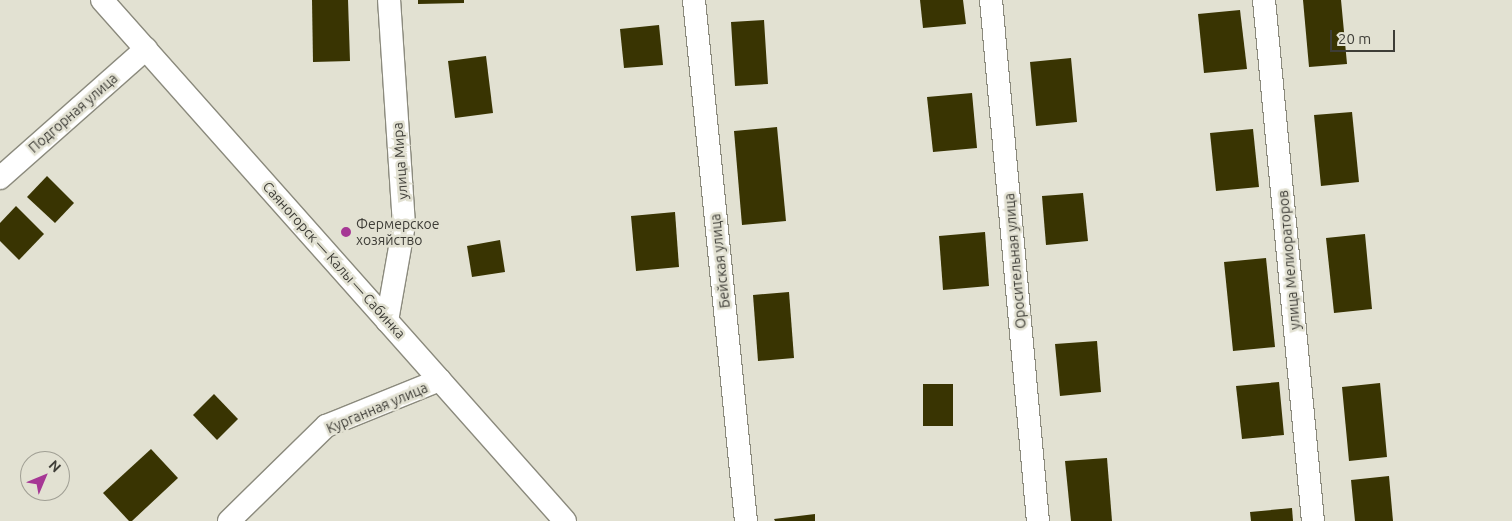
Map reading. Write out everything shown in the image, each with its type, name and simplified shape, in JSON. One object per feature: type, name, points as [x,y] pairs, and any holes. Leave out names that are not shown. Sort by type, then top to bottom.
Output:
[{"type":"street","name":"Саяногорск — Калы — Сабинка","points":[[102,0],[565,521]]},
{"type":"street","name":"улица Мира","points":[[388,321],[404,225],[389,0]]},
{"type":"street","name":"Бейская улица","points":[[694,0],[746,521]]},
{"type":"street","name":"Оросительная улица","points":[[991,0],[1038,521]]},
{"type":"street","name":"улица Мелиораторов","points":[[1264,0],[1313,521]]},
{"type":"street","name":"Подгорная улица","points":[[0,178],[146,49]]},
{"type":"street","name":"Курганная улица","points":[[229,521],[326,426],[440,380]]},
{"type":"building","points":[[312,0],[348,0],[350,61],[313,62]]},
{"type":"building","points":[[418,0],[464,0],[464,3],[418,4]]},
{"type":"building","points":[[920,0],[963,0],[966,24],[923,28]]},
{"type":"building","points":[[1303,0],[1341,0],[1347,64],[1309,67]]},
{"type":"building","points":[[1240,10],[1247,69],[1204,73],[1198,14]]},
{"type":"building","points":[[764,20],[768,84],[735,86],[731,22]]},
{"type":"building","points":[[659,25],[663,65],[624,68],[620,29]]},
{"type":"building","points":[[486,56],[493,113],[455,118],[448,61]]},
{"type":"building","points":[[1071,58],[1077,122],[1036,126],[1030,62]]},
{"type":"building","points":[[972,93],[977,148],[933,152],[927,97]]},
{"type":"building","points":[[1352,112],[1359,182],[1321,186],[1314,115]]},
{"type":"building","points":[[777,127],[786,221],[742,225],[734,131]]},
{"type":"building","points":[[1253,129],[1259,187],[1216,191],[1210,133]]},
{"type":"building","points":[[47,176],[74,203],[55,223],[27,197]]},
{"type":"building","points":[[1083,193],[1088,241],[1046,245],[1042,196]]},
{"type":"building","points":[[16,206],[44,234],[19,260],[0,241],[0,223]]},
{"type":"building","points":[[675,212],[679,267],[636,271],[631,216]]},
{"type":"building","points":[[985,232],[989,286],[943,290],[939,236]]},
{"type":"building","points":[[1365,234],[1372,309],[1334,313],[1326,238]]},
{"type":"building","points":[[500,240],[505,272],[472,277],[467,246]]},
{"type":"building","points":[[1266,258],[1275,347],[1233,351],[1224,262]]},
{"type":"building","points":[[789,292],[794,358],[758,361],[753,295]]},
{"type":"building","points":[[1097,341],[1101,392],[1060,396],[1055,344]]},
{"type":"building","points":[[1279,382],[1284,435],[1242,439],[1236,386]]},
{"type":"building","points":[[1380,383],[1387,457],[1349,461],[1342,387]]},
{"type":"building","points":[[923,384],[953,384],[953,426],[923,426]]},
{"type":"building","points":[[214,394],[238,419],[217,440],[193,415]]},
{"type":"building","points":[[151,449],[178,478],[132,521],[129,521],[103,493]]},
{"type":"building","points":[[1107,458],[1112,521],[1071,521],[1065,461]]},
{"type":"building","points":[[1389,476],[1393,521],[1355,521],[1351,480]]},
{"type":"building","points":[[1292,508],[1293,521],[1251,521],[1250,512]]},
{"type":"building","points":[[815,514],[815,521],[775,521],[774,519]]},
{"type":"place","name":"Фермерское хозяйство","points":[[346,232]]}]
